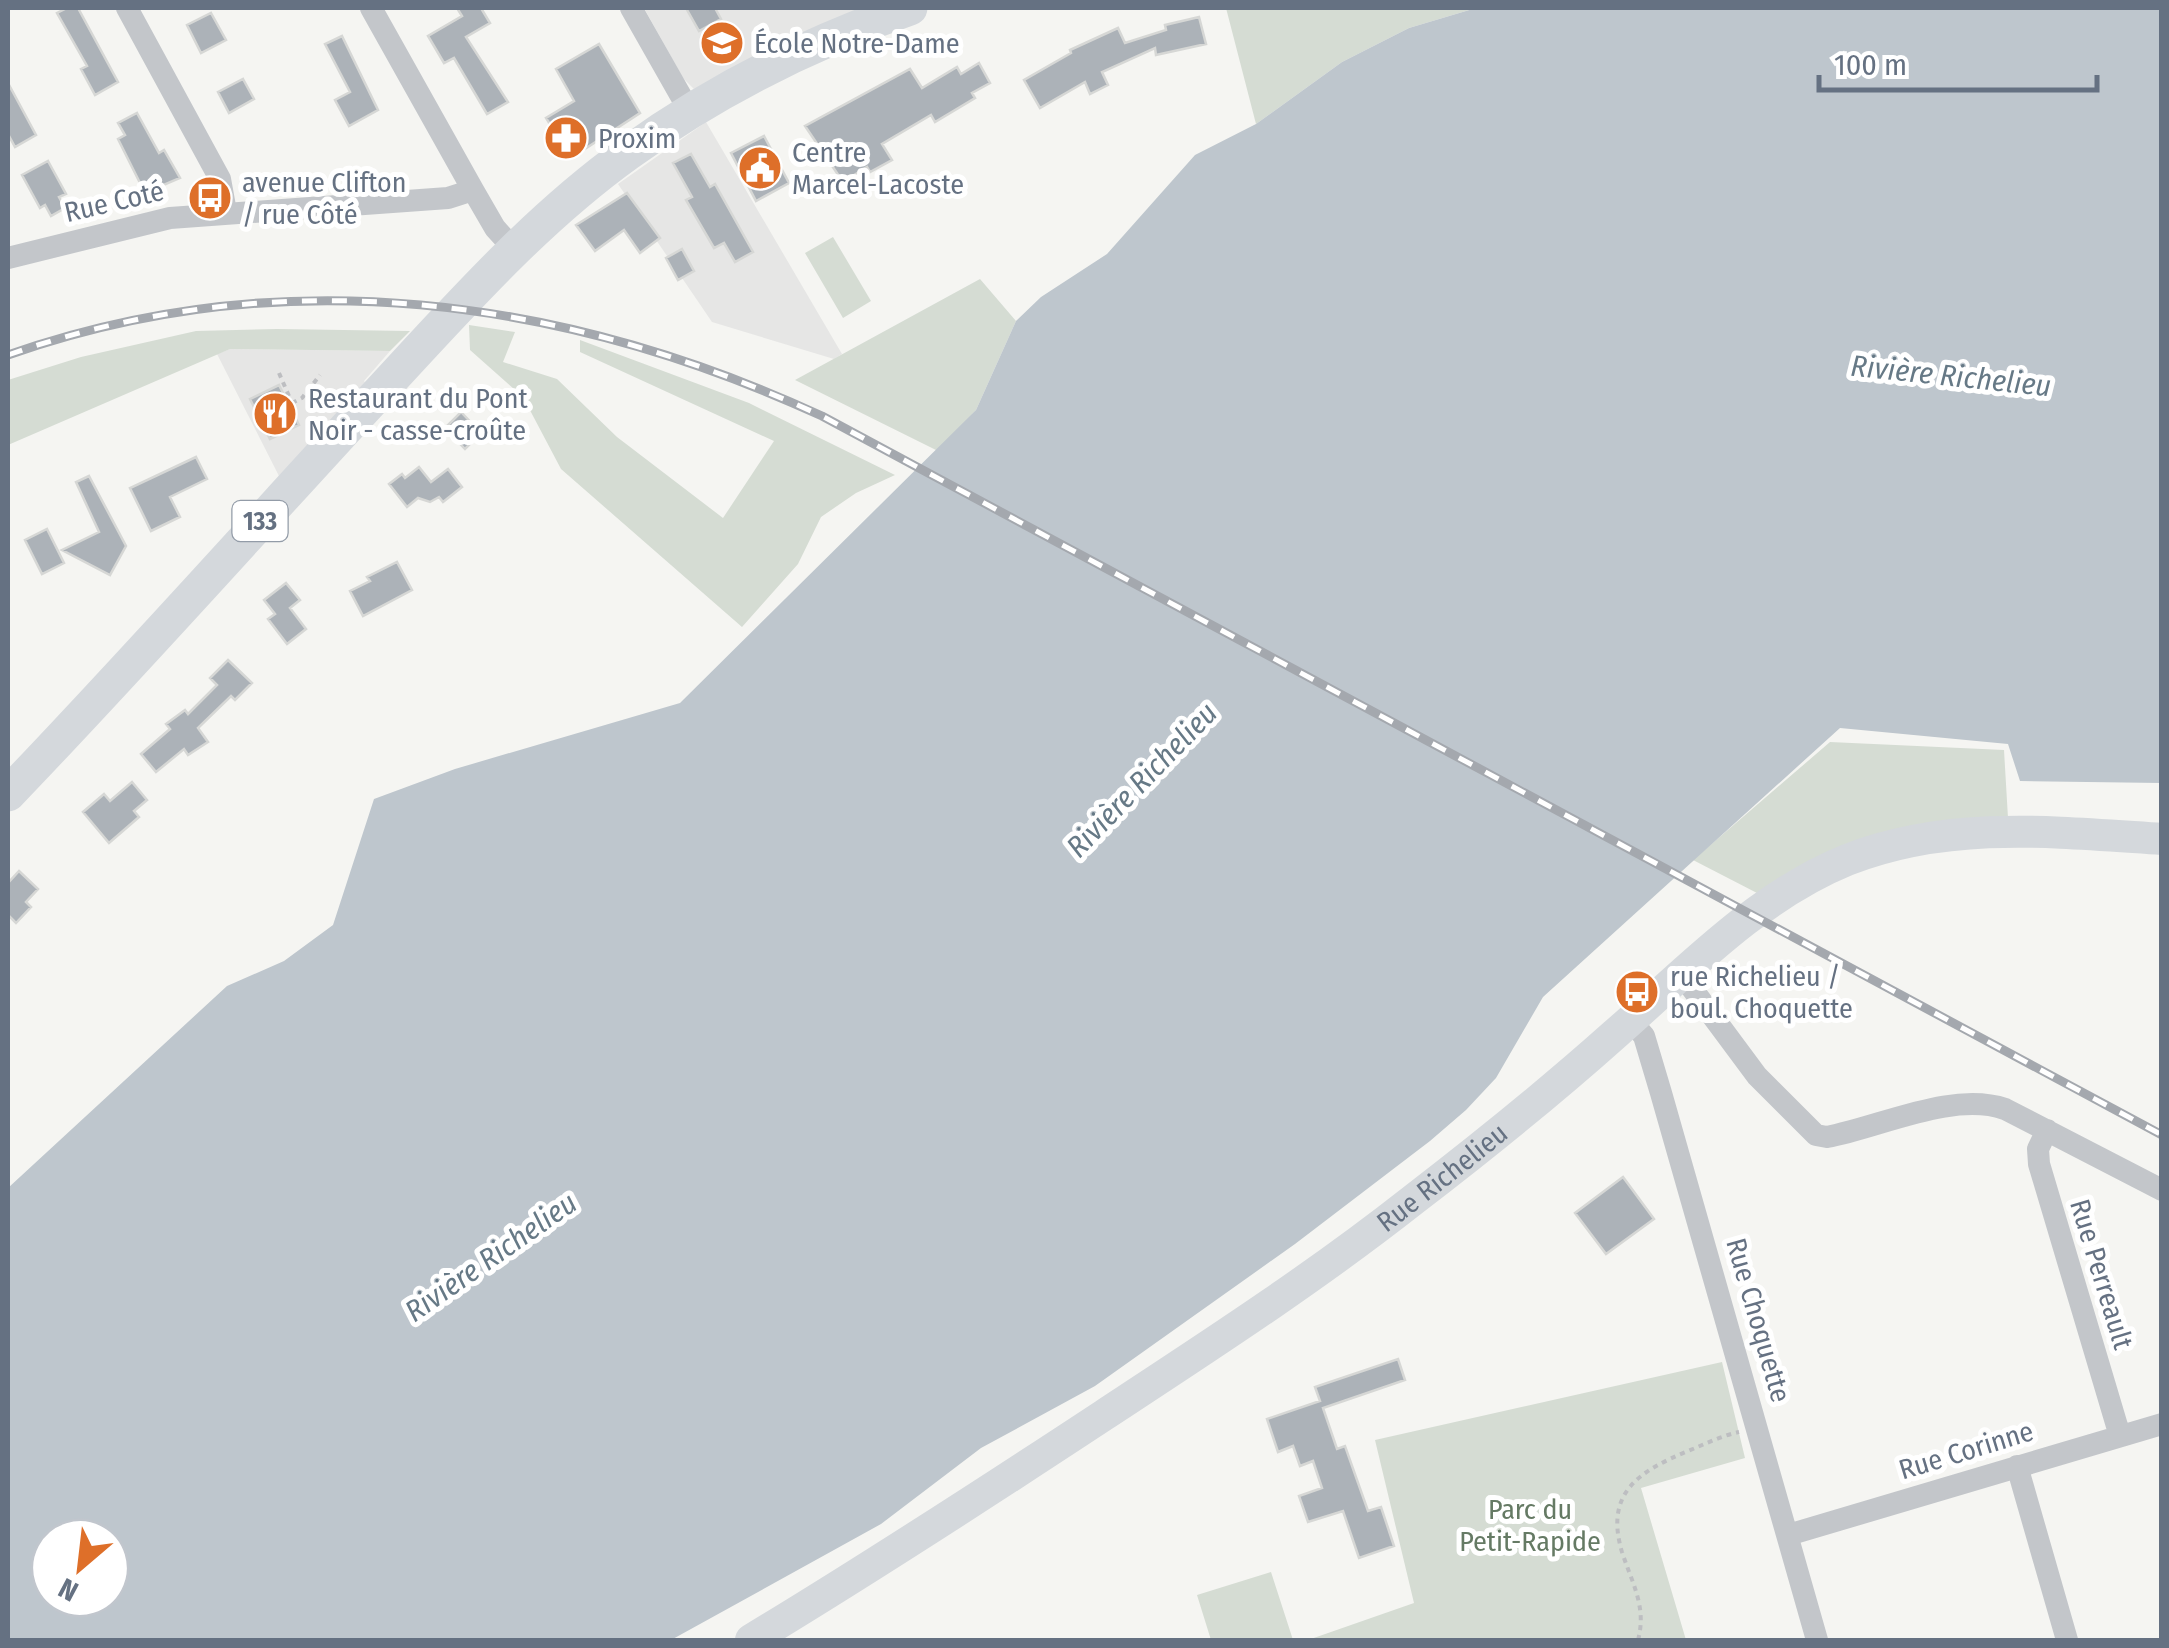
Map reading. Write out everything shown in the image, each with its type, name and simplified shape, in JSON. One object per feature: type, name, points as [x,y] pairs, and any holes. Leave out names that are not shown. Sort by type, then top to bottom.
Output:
[{"type":"main road","name":"133","points":[[8,794],[514,249],[627,153],[690,112],[775,63],[910,8]]},
{"type":"main road","name":"Rue Richelieu","points":[[751,1640],[928,1530],[1310,1278],[1451,1170],[1786,891],[1835,866],[1933,836],[1992,831],[2162,839]]},
{"type":"street","points":[[127,8],[220,179],[226,212]]},
{"type":"street","points":[[371,8],[473,190],[514,249]]},
{"type":"street","points":[[632,8],[690,112]]},
{"type":"street","name":"Rue Coté","points":[[8,256],[146,222],[226,212],[448,198],[473,190]]},
{"type":"street","points":[[1682,974],[1757,1076],[1816,1135],[1844,1134],[1975,1103],[2005,1109],[2162,1190]]},
{"type":"street","name":"Rue Choquette","points":[[1631,1020],[1644,1036],[1650,1055],[1817,1640]]},
{"type":"street","name":"Rue Perreault","points":[[2047,1130],[2038,1149],[2038,1164],[2120,1436]]},
{"type":"street","name":"Rue Corinne","points":[[1788,1534],[2162,1424]]},
{"type":"street","points":[[2017,1466],[2067,1640]]},
{"type":"path","points":[[279,373],[290,404],[302,398],[320,375]]},
{"type":"path","points":[[1638,1640],[1641,1608],[1618,1532],[1622,1499],[1632,1481],[1668,1459],[1730,1434],[1758,1428]]},
{"type":"shaded area","name":"École Notre-Dame","points":[[644,8],[863,8],[694,89],[683,78]]},
{"type":"shaded area","points":[[706,122],[842,354],[834,359],[712,322],[618,184]]},
{"type":"shaded area","points":[[230,349],[390,351],[364,381],[366,384],[280,478],[217,354]]},
{"type":"green space","points":[[1226,8],[1476,8],[1409,28],[1342,62],[1256,124]]},
{"type":"green space","points":[[833,237],[871,301],[843,318],[805,253]]},
{"type":"green space","points":[[980,279],[1016,321],[976,410],[938,451],[795,380]]},
{"type":"green space","points":[[469,325],[515,332],[503,362],[557,379],[617,437],[723,518],[774,441],[580,352],[580,340],[749,403],[895,475],[856,493],[821,517],[798,564],[742,627],[561,469],[523,397],[470,350]]},
{"type":"green space","points":[[196,331],[410,331],[390,351],[230,349],[8,445],[8,380],[81,357]]},
{"type":"green space","points":[[1830,742],[2004,750],[2008,818],[1757,893],[1693,860]]},
{"type":"green space","name":"Parc du Petit-Rapide","points":[[1722,1362],[1745,1458],[1641,1488],[1686,1640],[1308,1640],[1414,1603],[1375,1440]]},
{"type":"green space","points":[[1271,1572],[1293,1640],[1211,1640],[1197,1595]]},
{"type":"water","name":"Rivière Richelieu","points":[[1476,8],[2161,8],[2161,783],[2020,781],[2008,744],[1840,728],[1543,997],[1496,1078],[1430,1141],[1295,1244],[1095,1386],[981,1448],[881,1524],[671,1640],[8,1640],[8,1188],[227,986],[284,961],[333,925],[374,799],[455,769],[680,703],[976,410],[1016,321],[1041,297],[1107,254],[1195,155],[1256,124],[1342,62],[1409,28]]},
{"type":"building","points":[[78,8],[118,82],[95,95],[81,69],[87,66],[57,13]]},
{"type":"building","points":[[457,8],[481,8],[490,23],[466,37],[508,102],[487,114],[454,58],[444,63],[428,36],[462,16]]},
{"type":"building","points":[[686,8],[715,8],[721,19],[699,31]]},
{"type":"building","points":[[211,13],[226,40],[201,53],[187,25]]},
{"type":"building","points":[[1199,17],[1206,44],[1156,55],[1155,48],[1102,72],[1108,85],[1090,94],[1085,82],[1040,108],[1024,80],[1071,53],[1070,50],[1118,28],[1125,43],[1166,30],[1165,25]]},
{"type":"building","points":[[342,36],[378,110],[349,126],[335,100],[350,92],[325,44]]},
{"type":"building","points":[[599,44],[640,113],[571,158],[546,118],[574,101],[556,69]]},
{"type":"building","points":[[979,63],[990,83],[972,93],[975,98],[935,122],[931,115],[882,144],[892,160],[870,172],[867,167],[843,182],[805,126],[910,69],[922,88],[957,67],[961,74]]},
{"type":"building","points":[[243,79],[254,99],[229,113],[218,92]]},
{"type":"building","points":[[8,83],[36,135],[15,147],[8,134]]},
{"type":"building","points":[[137,113],[159,153],[164,150],[180,178],[145,193],[118,139],[125,135],[118,123]]},
{"type":"building","name":"Centre Marcel-Lacoste","points":[[764,136],[789,183],[756,201],[731,153]]},
{"type":"building","points":[[691,154],[710,187],[715,184],[753,252],[735,262],[724,243],[714,248],[686,200],[692,197],[673,163]]},
{"type":"building","points":[[48,161],[66,194],[59,197],[65,208],[51,216],[45,205],[40,208],[22,175]]},
{"type":"building","points":[[627,193],[660,238],[640,253],[624,230],[595,251],[576,225]]},
{"type":"building","points":[[682,249],[694,271],[678,280],[666,258]]},
{"type":"building","points":[[279,385],[299,425],[270,439],[250,399]]},
{"type":"building","points":[[461,412],[481,433],[465,449],[445,428]]},
{"type":"building","points":[[196,457],[207,479],[170,497],[180,517],[151,531],[130,488]]},
{"type":"building","points":[[419,467],[431,482],[448,469],[462,487],[443,502],[439,497],[430,502],[418,498],[407,507],[389,484]]},
{"type":"building","points":[[89,476],[126,546],[110,575],[62,550],[99,532],[76,482]]},
{"type":"building","points":[[47,529],[64,563],[42,574],[25,540]]},
{"type":"building","points":[[397,562],[412,590],[363,616],[350,591]]},
{"type":"building","points":[[286,583],[300,600],[290,608],[306,629],[287,644],[268,619],[275,614],[264,600]]},
{"type":"building","points":[[228,660],[252,683],[235,700],[231,696],[198,728],[208,742],[188,755],[184,749],[156,772],[141,754],[170,729],[166,724],[185,710],[188,714],[217,685],[210,678]]},
{"type":"building","points":[[132,782],[147,800],[134,811],[139,817],[109,843],[83,812],[104,794],[110,801]]},
{"type":"building","points":[[19,871],[38,889],[26,902],[31,907],[16,923],[8,915],[8,883]]},
{"type":"building","points":[[1623,1177],[1654,1219],[1606,1254],[1575,1213]]},
{"type":"building","points":[[1398,1359],[1405,1380],[1323,1408],[1337,1449],[1345,1446],[1368,1511],[1381,1507],[1394,1546],[1359,1558],[1343,1511],[1308,1522],[1299,1496],[1322,1488],[1313,1461],[1300,1466],[1293,1446],[1278,1452],[1267,1419],[1320,1401],[1315,1387]]},
{"type":"railway","points":[[8,355],[111,325],[214,307],[317,301],[420,305],[523,319],[624,343],[724,375],[822,416],[2162,1135]]},
{"type":"place","name":"École Notre-Dame","points":[[722,43]]},
{"type":"place","name":"Proxim","points":[[566,138]]},
{"type":"place","name":"Centre Marcel-Lacoste","points":[[760,168]]},
{"type":"place","name":"avenue Clifton / rue Côté","points":[[210,198]]},
{"type":"place","name":"Restaurant du Pont Noir - casse-croûte","points":[[275,414]]},
{"type":"place","name":"rue Richelieu / boul. Choquette","points":[[1637,992]]}]
